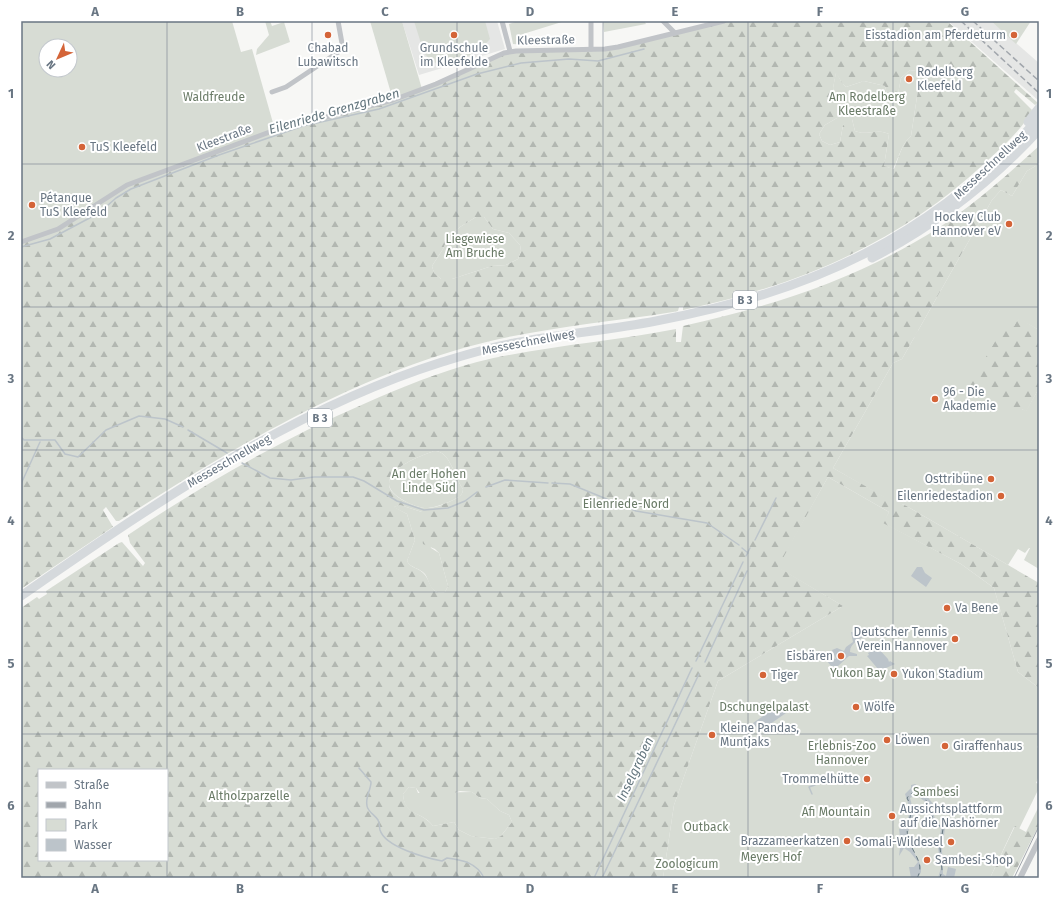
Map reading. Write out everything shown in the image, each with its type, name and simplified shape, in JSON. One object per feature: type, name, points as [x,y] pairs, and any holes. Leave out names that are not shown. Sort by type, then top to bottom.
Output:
[{"type":"highway","points":[[992,167],[1039,108]]},
{"type":"highway","name":"Messeschnellweg","points":[[21,596],[154,506],[223,463],[293,425],[369,389],[441,362],[513,343],[656,321],[733,304],[805,280],[865,255],[907,231],[952,201],[992,167],[1039,118]]},
{"type":"highway","name":"Messeschnellweg","points":[[21,602],[157,510],[214,475],[295,430],[372,394],[443,367],[522,347],[658,326],[734,309],[807,286],[868,260],[917,234],[980,188],[1017,154],[1039,130]]},
{"type":"highway","points":[[1017,154],[1039,138]]},
{"type":"street","points":[[272,92],[286,87],[343,50],[338,21]]},
{"type":"street","points":[[502,21],[510,51]]},
{"type":"street","points":[[591,21],[591,49]]},
{"type":"street","points":[[663,21],[675,34]]},
{"type":"street","name":"Kleestraße","points":[[21,242],[58,229],[128,185],[275,130],[393,100],[442,82],[510,51],[618,47],[724,21]]},
{"type":"street","points":[[1020,878],[1039,840]]},
{"type":"shaded area","name":"Grundschule im Kleefelde","points":[[402,21],[497,21],[505,49],[419,75]]},
{"type":"shaded area","points":[[948,21],[991,21],[1039,63],[1039,101]]},
{"type":"green space","name":"Waldfreude","points":[[21,21],[232,21],[241,52],[252,49],[275,130],[58,229],[21,242]]},
{"type":"green space","points":[[265,21],[270,21],[272,26],[284,22],[290,42],[256,55],[257,49],[269,35]]},
{"type":"green space","points":[[370,21],[402,21],[422,89],[393,100]]},
{"type":"green space","name":"Grundschule im Kleefelde","points":[[414,21],[485,21],[490,39],[477,53],[442,64],[432,62],[424,53]]},
{"type":"green space","points":[[518,21],[565,21],[523,34],[526,45],[513,44],[509,24]]},
{"type":"green space","points":[[603,21],[644,21],[646,24],[604,32]]},
{"type":"green space","points":[[724,21],[947,21],[1038,103],[1035,105],[1016,89],[1014,92],[1032,110],[1024,124],[1005,144],[961,184],[934,205],[906,224],[846,257],[783,283],[742,296],[683,310],[683,307],[679,307],[678,311],[673,312],[544,330],[493,340],[421,361],[376,379],[287,421],[201,469],[119,521],[116,521],[106,507],[103,510],[113,527],[21,589],[21,242],[42,236],[127,185],[255,137],[393,100],[504,53],[605,49]],"holes":[[[910,70],[916,71],[920,77],[911,136],[905,143],[894,169],[884,166],[889,134],[885,132],[863,133],[855,131],[852,119],[849,118],[843,125],[840,142],[830,145],[822,141],[819,134],[825,125],[837,118],[838,107],[833,88],[836,73],[846,87],[864,81],[885,86],[892,115],[894,116],[901,78]],[[476,217],[484,217],[493,229],[509,233],[520,245],[521,251],[518,259],[506,265],[492,266],[452,279],[441,279],[434,273],[432,266],[443,249],[448,237]]]},
{"type":"green space","name":"Eisstadion am Pferdeturm","points":[[991,21],[1031,21],[1016,44]]},
{"type":"green space","name":"Am Rodelberg Kleestraße","points":[[910,70],[916,71],[920,77],[911,136],[902,147],[893,169],[884,166],[889,134],[885,132],[863,133],[855,131],[852,119],[843,125],[840,142],[830,145],[822,141],[819,134],[825,125],[837,118],[838,107],[833,88],[836,72],[846,87],[864,81],[885,86],[892,115],[894,115],[901,78]]},
{"type":"green space","name":"Eilenriede-Nord","points":[[1039,146],[1039,164],[1027,171],[1012,196],[1001,190],[992,200],[902,359],[893,363],[833,468],[901,506],[903,504],[1039,583],[1039,688],[1018,672],[994,588],[961,564],[883,523],[889,512],[828,477],[778,567],[843,606],[718,681],[674,805],[663,878],[21,878],[21,608],[37,597],[39,599],[47,594],[46,591],[119,543],[122,542],[143,566],[145,563],[130,543],[128,535],[185,498],[244,463],[335,417],[393,391],[463,366],[526,352],[676,329],[676,342],[681,342],[683,326],[773,303],[831,282],[887,257],[948,222],[995,185]],"holes":[[[435,451],[445,455],[452,466],[463,489],[461,495],[443,505],[423,508],[404,501],[393,493],[389,484],[390,478],[394,472],[407,463]],[[400,505],[422,512],[418,517],[423,544],[435,549],[439,553],[448,586],[445,592],[440,593],[435,591],[423,573],[408,563],[407,561],[415,540],[407,514],[394,507]],[[409,787],[416,788],[424,799],[431,801],[460,791],[472,792],[480,798],[487,799],[500,811],[509,815],[512,822],[501,836],[495,839],[471,836],[459,830],[454,822],[433,826],[429,821],[410,810],[407,806],[404,801],[403,794]]]},
{"type":"green space","name":"96 - Die Akademie","points":[[1039,164],[1039,330],[1019,319],[1014,326],[1010,326],[1022,409],[1026,411],[1039,388],[1039,569],[1024,560],[1030,548],[1025,553],[1018,549],[1008,565],[903,504],[901,507],[833,468],[893,363],[902,359],[992,200],[1001,190],[1012,196],[1027,171]]},
{"type":"green space","name":"Liegewiese Am Bruche","points":[[476,217],[484,217],[493,229],[509,233],[520,245],[521,251],[518,259],[506,265],[492,266],[452,279],[441,279],[434,273],[432,266],[443,249],[448,237]]},
{"type":"green space","points":[[1019,318],[1039,330],[1039,388],[1026,412],[1022,409],[1020,412],[970,384],[1006,323],[1014,326]]},
{"type":"green space","name":"An der Hohen Linde Süd","points":[[435,451],[445,455],[452,466],[463,489],[461,495],[446,503],[428,508],[411,504],[398,497],[390,489],[389,484],[390,478],[394,472],[422,455]]},
{"type":"green space","name":"Erlebnis-Zoo Hannover","points":[[828,477],[889,512],[884,523],[961,564],[994,588],[1018,672],[1039,688],[1039,744],[1037,747],[1039,749],[1039,776],[1036,783],[1039,784],[1039,788],[1019,829],[1014,827],[990,878],[663,878],[674,805],[718,681],[843,606],[777,567]]},
{"type":"green space","points":[[400,505],[422,512],[431,548],[439,553],[448,586],[445,592],[440,593],[435,591],[430,585],[425,574],[408,563],[407,561],[415,540],[407,514],[393,507]]},
{"type":"green space","points":[[409,787],[416,788],[418,793],[472,792],[480,798],[487,799],[500,811],[509,815],[512,822],[500,837],[495,839],[471,836],[459,830],[454,822],[433,826],[429,821],[407,807],[403,794]]},
{"type":"green space","points":[[1039,806],[1039,825],[1012,878],[990,878],[1015,826],[1026,832]]},
{"type":"water","points":[[917,567],[922,567],[925,573],[932,578],[926,587],[911,576]]},
{"type":"water","points":[[861,631],[865,631],[867,635],[856,642],[850,649],[850,652],[857,654],[857,656],[849,656],[838,666],[831,666],[827,661],[830,658],[836,659],[832,650],[837,648],[844,651],[846,647],[853,642],[851,632],[859,633]]},
{"type":"water","points":[[878,648],[889,662],[890,661],[895,664],[886,668],[883,672],[878,669],[867,656],[869,655],[868,653]]},
{"type":"water","points":[[782,703],[786,713],[763,729],[761,728],[758,730],[753,723]]},
{"type":"water","points":[[915,784],[921,788],[922,793],[927,796],[933,804],[935,818],[945,828],[942,850],[943,874],[946,876],[948,867],[956,869],[954,878],[938,878],[941,868],[938,848],[941,829],[932,820],[927,803],[916,795],[910,798],[914,813],[908,833],[911,846],[921,866],[921,872],[918,878],[911,878],[909,867],[914,867],[918,862],[910,852],[904,848],[899,856],[900,848],[907,845],[906,842],[900,837],[899,829],[906,828],[910,809],[905,794],[911,788],[911,785]]},
{"type":"waterway","name":"Eilenriede Grenzgraben","points":[[21,247],[50,239],[99,213],[116,198],[131,189],[219,155],[303,126],[379,109],[477,74],[521,63],[569,59],[598,61],[644,49]]},
{"type":"waterway","points":[[21,437],[24,440],[55,440],[65,454],[78,457],[106,430],[139,416],[165,419],[183,427]]},
{"type":"waterway","points":[[188,430],[227,453]]},
{"type":"waterway","points":[[21,484],[40,442]]},
{"type":"waterway","points":[[242,463],[270,478],[291,480],[314,477],[353,477],[364,481],[397,501],[424,510],[448,508],[465,501],[477,492]]},
{"type":"waterway","points":[[486,487],[505,480],[548,483]]},
{"type":"waterway","points":[[552,483],[570,484],[636,511],[707,523],[739,545]]},
{"type":"waterway","points":[[755,540],[776,498]]},
{"type":"waterway","name":"Inselgraben","points":[[742,548],[748,553]]},
{"type":"waterway","name":"Inselgraben","points":[[746,556],[750,548]]},
{"type":"waterway","name":"Inselgraben","points":[[696,661],[743,562]]},
{"type":"waterway","points":[[705,662],[747,571]]},
{"type":"waterway","name":"Inselgraben","points":[[594,878],[692,668]]},
{"type":"waterway","points":[[602,878],[699,674]]},
{"type":"waterway","points":[[359,768],[371,782],[367,800],[368,808],[378,820],[383,836],[390,842],[407,851],[426,857],[442,861],[447,858],[469,863],[478,869],[484,878]]},
{"type":"waterway","points":[[812,794],[809,787],[815,785]]},
{"type":"ferry route","points":[[917,878],[920,867],[919,862],[907,832],[911,814],[910,804],[907,798],[910,794],[916,792],[930,804],[933,820],[943,829],[940,847],[942,870],[940,878]]},
{"type":"tram line","points":[[1014,878],[1039,826]]},
{"type":"railway","points":[[961,21],[1039,93]]},
{"type":"railway","points":[[973,21],[1039,81]]},
{"type":"place","name":"Chabad Lubawitsch","points":[[328,35]]},
{"type":"place","name":"Grundschule im Kleefelde","points":[[454,35]]},
{"type":"place","name":"Eisstadion am Pferdeturm","points":[[1014,35]]},
{"type":"place","name":"Rodelberg Kleefeld","points":[[909,79]]},
{"type":"place","name":"TuS Kleefeld","points":[[82,147]]},
{"type":"place","name":"Pétanque TuS Kleefeld","points":[[32,205]]},
{"type":"place","name":"Hockey Club Hannover eV","points":[[1009,224]]},
{"type":"place","name":"96 - Die Akademie","points":[[935,399]]},
{"type":"place","name":"Osttribüne","points":[[991,479]]},
{"type":"place","name":"Eilenriedestadion","points":[[1001,496]]},
{"type":"place","name":"Va Bene","points":[[947,608]]},
{"type":"place","name":"Deutscher Tennis Verein Hannover","points":[[955,639]]},
{"type":"place","name":"Eisbären","points":[[841,656]]},
{"type":"place","name":"Yukon Stadium","points":[[894,674]]},
{"type":"place","name":"Tiger","points":[[763,675]]},
{"type":"place","name":"Wölfe","points":[[856,707]]},
{"type":"place","name":"Kleine Pandas, Muntjaks","points":[[712,735]]},
{"type":"place","name":"Löwen","points":[[887,740]]},
{"type":"place","name":"Giraffenhaus","points":[[945,746]]},
{"type":"place","name":"Trommelhütte","points":[[867,779]]},
{"type":"place","name":"Aussichtsplattform auf die Nashörner","points":[[892,816]]},
{"type":"place","name":"Brazzameerkatzen","points":[[847,841]]},
{"type":"place","name":"Somali-Wildesel","points":[[951,842]]},
{"type":"place","name":"Sambesi-Shop","points":[[927,860]]},
{"type":"park label","name":"Yukon Bay","points":[[858,673]]},
{"type":"park label","name":"Dschungelpalast","points":[[764,707]]},
{"type":"park label","name":"Sambesi","points":[[936,792]]},
{"type":"park label","name":"Altholzparzelle","points":[[249,796]]},
{"type":"park label","name":"Afi Mountain","points":[[836,812]]},
{"type":"park label","name":"Outback","points":[[706,827]]},
{"type":"park label","name":"Meyers Hof","points":[[771,857]]},
{"type":"park label","name":"Zoologicum","points":[[687,864]]}]
